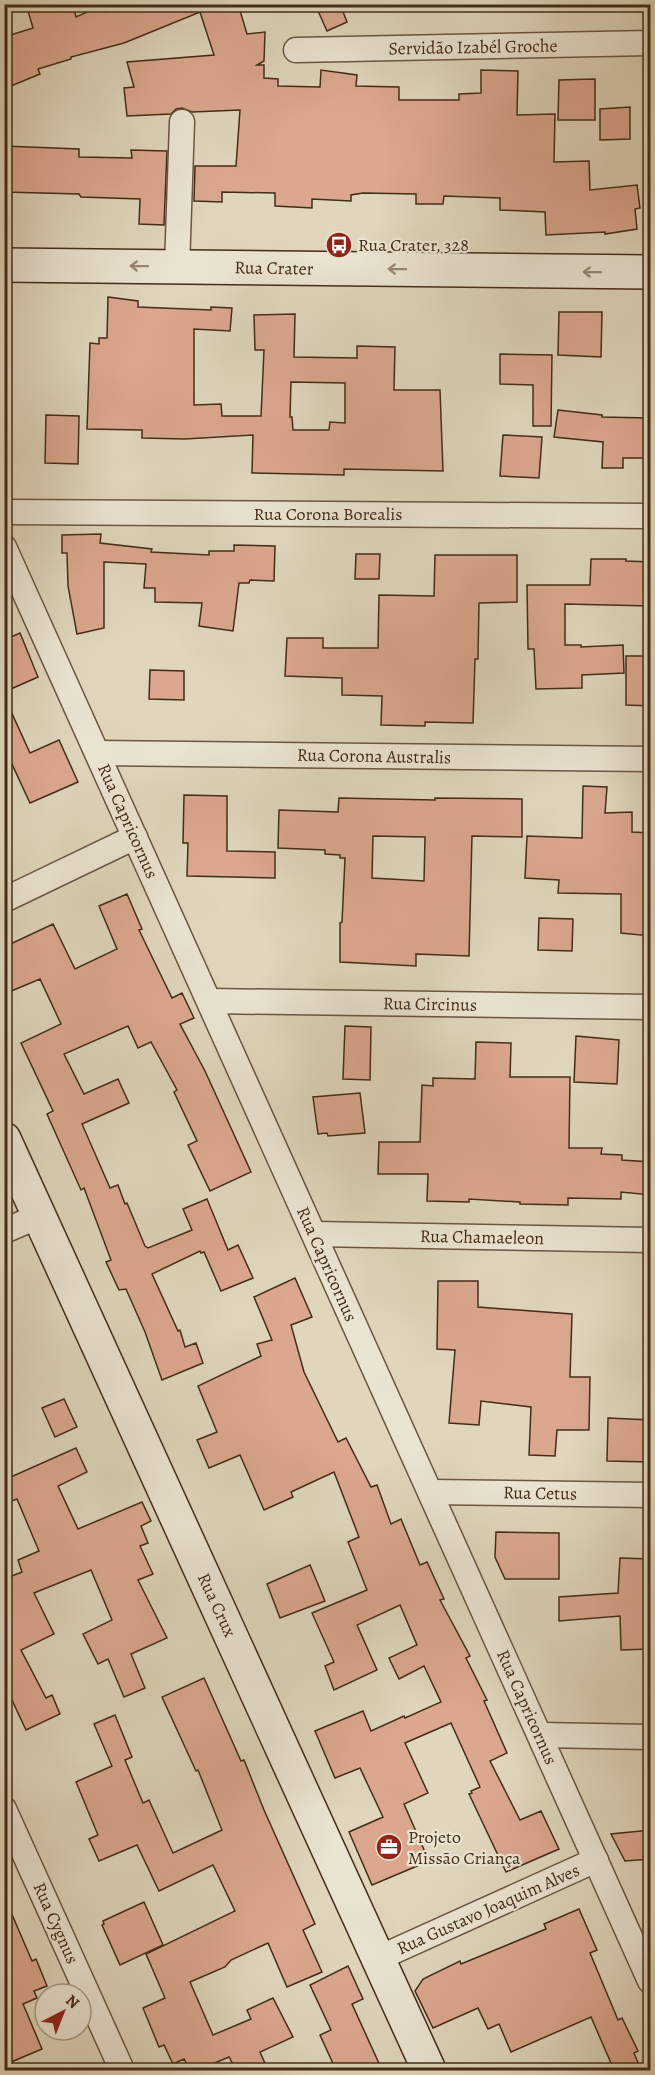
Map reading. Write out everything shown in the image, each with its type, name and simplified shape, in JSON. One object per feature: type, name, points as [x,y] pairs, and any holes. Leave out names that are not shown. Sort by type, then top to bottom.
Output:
[{"type":"street","name":"Servidão Izabél Groche","points":[[296,50],[651,43]]},
{"type":"street","points":[[177,267],[182,122]]},
{"type":"street","name":"Rua Crater","points":[[4,265],[651,272]]},
{"type":"street","name":"Rua Corona Borealis","points":[[4,512],[651,516]]},
{"type":"street","name":"Rua Capricornus","points":[[4,547],[651,1981]]},
{"type":"street","name":"Rua Corona Australis","points":[[97,753],[651,759]]},
{"type":"street","points":[[4,900],[135,837]]},
{"type":"street","name":"Rua Circinus","points":[[209,1001],[651,1007]]},
{"type":"street","name":"Rua Crux","points":[[4,1139],[429,2070]]},
{"type":"street","points":[[4,1232],[39,1216]]},
{"type":"street","name":"Rua Chamaeleon","points":[[314,1234],[651,1240]]},
{"type":"street","name":"Rua Cetus","points":[[430,1492],[651,1495]]},
{"type":"street","points":[[540,1735],[651,1737]]},
{"type":"street","name":"Rua Cygnus","points":[[4,1809],[122,2070]]},
{"type":"street","name":"Rua Gustavo Joaquim Alves","points":[[379,1958],[596,1860]]},
{"type":"building","points":[[47,4],[73,4],[76,17],[105,4],[238,4],[247,34],[265,32],[264,61],[257,65],[264,65],[264,78],[278,79],[278,86],[320,87],[321,70],[357,75],[356,86],[399,87],[399,100],[459,100],[459,94],[481,93],[481,70],[518,71],[517,115],[555,114],[554,162],[589,161],[590,190],[637,185],[640,208],[635,209],[637,229],[605,234],[605,232],[546,235],[545,212],[500,210],[500,198],[444,196],[443,204],[416,204],[416,194],[363,193],[351,195],[351,201],[312,199],[312,208],[275,206],[275,193],[222,192],[222,202],[194,201],[195,166],[236,166],[240,110],[192,112],[182,108],[176,109],[171,114],[127,116],[124,88],[134,87],[127,62],[214,55],[200,12],[124,43],[71,57],[71,59],[38,69],[40,74],[11,86],[10,81],[4,82],[4,37],[33,28],[28,11]]},
{"type":"building","points":[[315,4],[340,4],[347,22],[327,31]]},
{"type":"building","points":[[595,79],[595,120],[558,120],[559,80]]},
{"type":"building","points":[[630,107],[630,139],[600,140],[600,109]]},
{"type":"building","points":[[4,146],[79,149],[79,157],[132,158],[131,150],[167,151],[164,225],[139,224],[140,199],[81,197],[79,194],[4,192]]},
{"type":"building","points":[[108,297],[138,301],[138,307],[211,310],[211,307],[232,308],[230,331],[194,329],[194,405],[221,404],[222,416],[261,416],[264,350],[255,350],[254,315],[295,314],[294,357],[357,358],[357,346],[395,347],[394,390],[440,390],[443,471],[344,469],[344,475],[252,473],[253,435],[185,439],[142,438],[142,430],[87,429],[90,343],[99,344],[99,338],[107,338]],"holes":[[[291,382],[345,383],[345,423],[330,422],[329,430],[293,430],[292,417],[290,417]]]},
{"type":"building","points":[[559,312],[602,312],[601,357],[558,355]]},
{"type":"building","points":[[500,354],[552,355],[551,426],[533,426],[533,385],[500,384]]},
{"type":"building","points":[[558,410],[602,415],[602,417],[649,418],[649,458],[623,458],[623,468],[602,468],[603,442],[554,437]]},
{"type":"building","points":[[46,415],[79,416],[78,464],[45,463]]},
{"type":"building","points":[[503,435],[542,437],[539,478],[500,476]]},
{"type":"building","points":[[101,534],[100,543],[152,549],[151,552],[209,555],[209,551],[234,551],[234,545],[275,546],[274,581],[250,580],[249,583],[239,583],[233,631],[199,626],[202,603],[155,602],[155,588],[144,588],[146,564],[104,562],[104,628],[77,634],[68,586],[67,553],[62,553],[62,535]]},
{"type":"building","points":[[356,554],[380,554],[379,579],[355,579]]},
{"type":"building","points":[[435,555],[517,555],[517,602],[479,603],[473,723],[425,722],[425,726],[381,725],[382,696],[342,695],[342,678],[285,676],[287,638],[323,638],[323,648],[378,648],[379,595],[434,596]]},
{"type":"building","points":[[591,559],[651,562],[651,606],[565,604],[565,645],[581,645],[581,647],[623,645],[624,673],[582,675],[582,688],[536,689],[534,649],[528,649],[527,585],[590,585]]},
{"type":"building","points":[[20,633],[38,677],[4,692],[4,640]]},
{"type":"building","points":[[626,656],[651,656],[651,706],[626,705]]},
{"type":"building","points":[[150,670],[184,671],[184,700],[149,699]]},
{"type":"building","points":[[4,696],[30,753],[59,740],[78,782],[30,803],[4,747]]},
{"type":"building","points":[[583,786],[607,787],[605,813],[632,812],[632,832],[651,833],[651,936],[621,933],[621,894],[558,893],[559,880],[525,878],[527,836],[582,838]]},
{"type":"building","points":[[184,795],[227,796],[227,851],[275,852],[275,878],[187,876],[188,843],[183,843]]},
{"type":"building","points":[[339,798],[522,799],[522,837],[472,836],[469,956],[416,954],[416,966],[340,962],[340,923],[342,922],[345,858],[340,858],[340,855],[325,854],[325,850],[278,848],[279,810],[338,812]],"holes":[[[373,836],[425,837],[424,881],[372,878]]]},
{"type":"building","points":[[127,894],[142,929],[139,930],[172,998],[182,993],[194,1018],[180,1024],[205,1071],[251,1172],[210,1191],[188,1145],[197,1141],[174,1092],[177,1090],[151,1042],[138,1048],[128,1026],[64,1054],[84,1094],[118,1079],[129,1103],[82,1124],[110,1188],[118,1185],[145,1246],[148,1248],[192,1230],[183,1209],[207,1199],[228,1250],[238,1245],[253,1278],[221,1291],[204,1252],[200,1251],[152,1274],[178,1331],[180,1330],[185,1347],[196,1343],[203,1363],[162,1380],[145,1332],[126,1289],[119,1290],[106,1262],[111,1260],[84,1188],[81,1190],[47,1114],[53,1111],[21,1043],[61,1024],[40,979],[4,994],[4,947],[53,924],[75,969],[117,949],[99,906]]},
{"type":"building","points":[[539,918],[573,919],[572,951],[538,950]]},
{"type":"building","points":[[345,1026],[371,1027],[370,1080],[343,1079]]},
{"type":"building","points":[[576,1036],[619,1040],[617,1084],[574,1082]]},
{"type":"building","points":[[476,1042],[511,1043],[510,1077],[570,1077],[569,1148],[602,1148],[601,1154],[622,1155],[622,1160],[651,1162],[651,1195],[621,1192],[621,1199],[568,1198],[568,1205],[520,1204],[520,1202],[469,1199],[469,1202],[427,1201],[428,1174],[378,1174],[379,1142],[420,1142],[422,1085],[433,1086],[433,1078],[475,1079]]},
{"type":"building","points":[[360,1093],[365,1133],[328,1136],[327,1133],[318,1134],[313,1097]]},
{"type":"building","points":[[295,1278],[312,1317],[291,1325],[304,1372],[338,1442],[346,1438],[371,1487],[377,1485],[391,1524],[401,1519],[420,1565],[427,1562],[444,1599],[440,1600],[470,1656],[466,1658],[487,1700],[484,1701],[507,1753],[490,1761],[520,1820],[541,1811],[559,1849],[506,1872],[469,1794],[480,1787],[451,1723],[405,1743],[428,1793],[404,1804],[429,1861],[372,1885],[349,1832],[383,1817],[360,1768],[335,1778],[315,1731],[363,1711],[371,1731],[441,1702],[424,1666],[399,1679],[389,1658],[417,1645],[400,1605],[357,1625],[377,1670],[334,1690],[325,1666],[334,1662],[312,1613],[367,1590],[348,1542],[359,1537],[334,1472],[291,1492],[293,1497],[264,1510],[240,1455],[209,1468],[197,1440],[217,1432],[198,1386],[261,1356],[257,1344],[272,1340],[254,1297]]},
{"type":"building","points":[[438,1281],[478,1281],[478,1307],[572,1314],[570,1377],[590,1377],[589,1430],[557,1430],[555,1456],[529,1455],[531,1407],[481,1401],[479,1425],[449,1423],[455,1350],[437,1349]]},
{"type":"building","points":[[64,1399],[77,1427],[55,1437],[42,1408]]},
{"type":"building","points":[[608,1418],[651,1420],[651,1462],[607,1461]]},
{"type":"building","points":[[76,1448],[87,1472],[58,1486],[78,1529],[142,1502],[151,1521],[141,1526],[148,1543],[140,1546],[153,1574],[138,1580],[167,1638],[131,1654],[145,1688],[124,1697],[108,1659],[98,1664],[83,1634],[112,1620],[91,1570],[34,1593],[54,1634],[21,1650],[46,1698],[52,1695],[60,1714],[26,1730],[4,1683],[4,1579],[22,1572],[18,1560],[39,1551],[17,1499],[4,1504],[4,1480]]},
{"type":"building","points":[[496,1532],[559,1533],[559,1579],[505,1579],[495,1557]]},
{"type":"building","points":[[620,1558],[651,1559],[651,1649],[621,1650],[620,1616],[559,1621],[559,1597],[618,1593]]},
{"type":"building","points":[[310,1565],[325,1601],[280,1618],[267,1584]]},
{"type":"building","points":[[204,1678],[241,1761],[244,1760],[315,1924],[303,1930],[322,1972],[287,1987],[268,1943],[231,1960],[225,1967],[190,1982],[213,2035],[251,2019],[247,2010],[273,1998],[293,2037],[260,2052],[268,2070],[236,2070],[229,2057],[198,2070],[190,2070],[184,2059],[173,2064],[164,2045],[159,2047],[143,2008],[165,1998],[146,1954],[235,1911],[213,1865],[159,1891],[137,1845],[99,1861],[89,1839],[98,1835],[76,1782],[112,1766],[94,1724],[115,1715],[132,1757],[125,1760],[143,1803],[149,1800],[173,1853],[222,1830],[198,1770],[196,1771],[162,1697]]},
{"type":"building","points":[[651,1830],[651,1859],[625,1861],[611,1834]]},
{"type":"building","points":[[4,1896],[32,1961],[36,1959],[45,1982],[33,1982],[33,2000],[23,2004],[33,2028],[33,2042],[39,2042],[42,2049],[4,2065]]},
{"type":"building","points":[[144,1902],[163,1945],[120,1965],[102,1925],[103,1921]]},
{"type":"building","points":[[579,1909],[597,1950],[590,1953],[618,2020],[622,2018],[638,2051],[634,2053],[641,2070],[614,2070],[591,2017],[511,2052],[499,2024],[488,2029],[478,2008],[433,2028],[415,1991],[423,1979],[460,1961],[461,1964],[546,1929],[544,1924]]},
{"type":"building","points":[[348,1966],[363,1999],[352,2004],[382,2070],[336,2070],[320,2035],[331,2030],[310,1985]]},
{"type":"place","name":"Rua Crater, 328","points":[[339,245]]},
{"type":"place","name":"Projeto Missão Criança","points":[[389,1847]]}]
